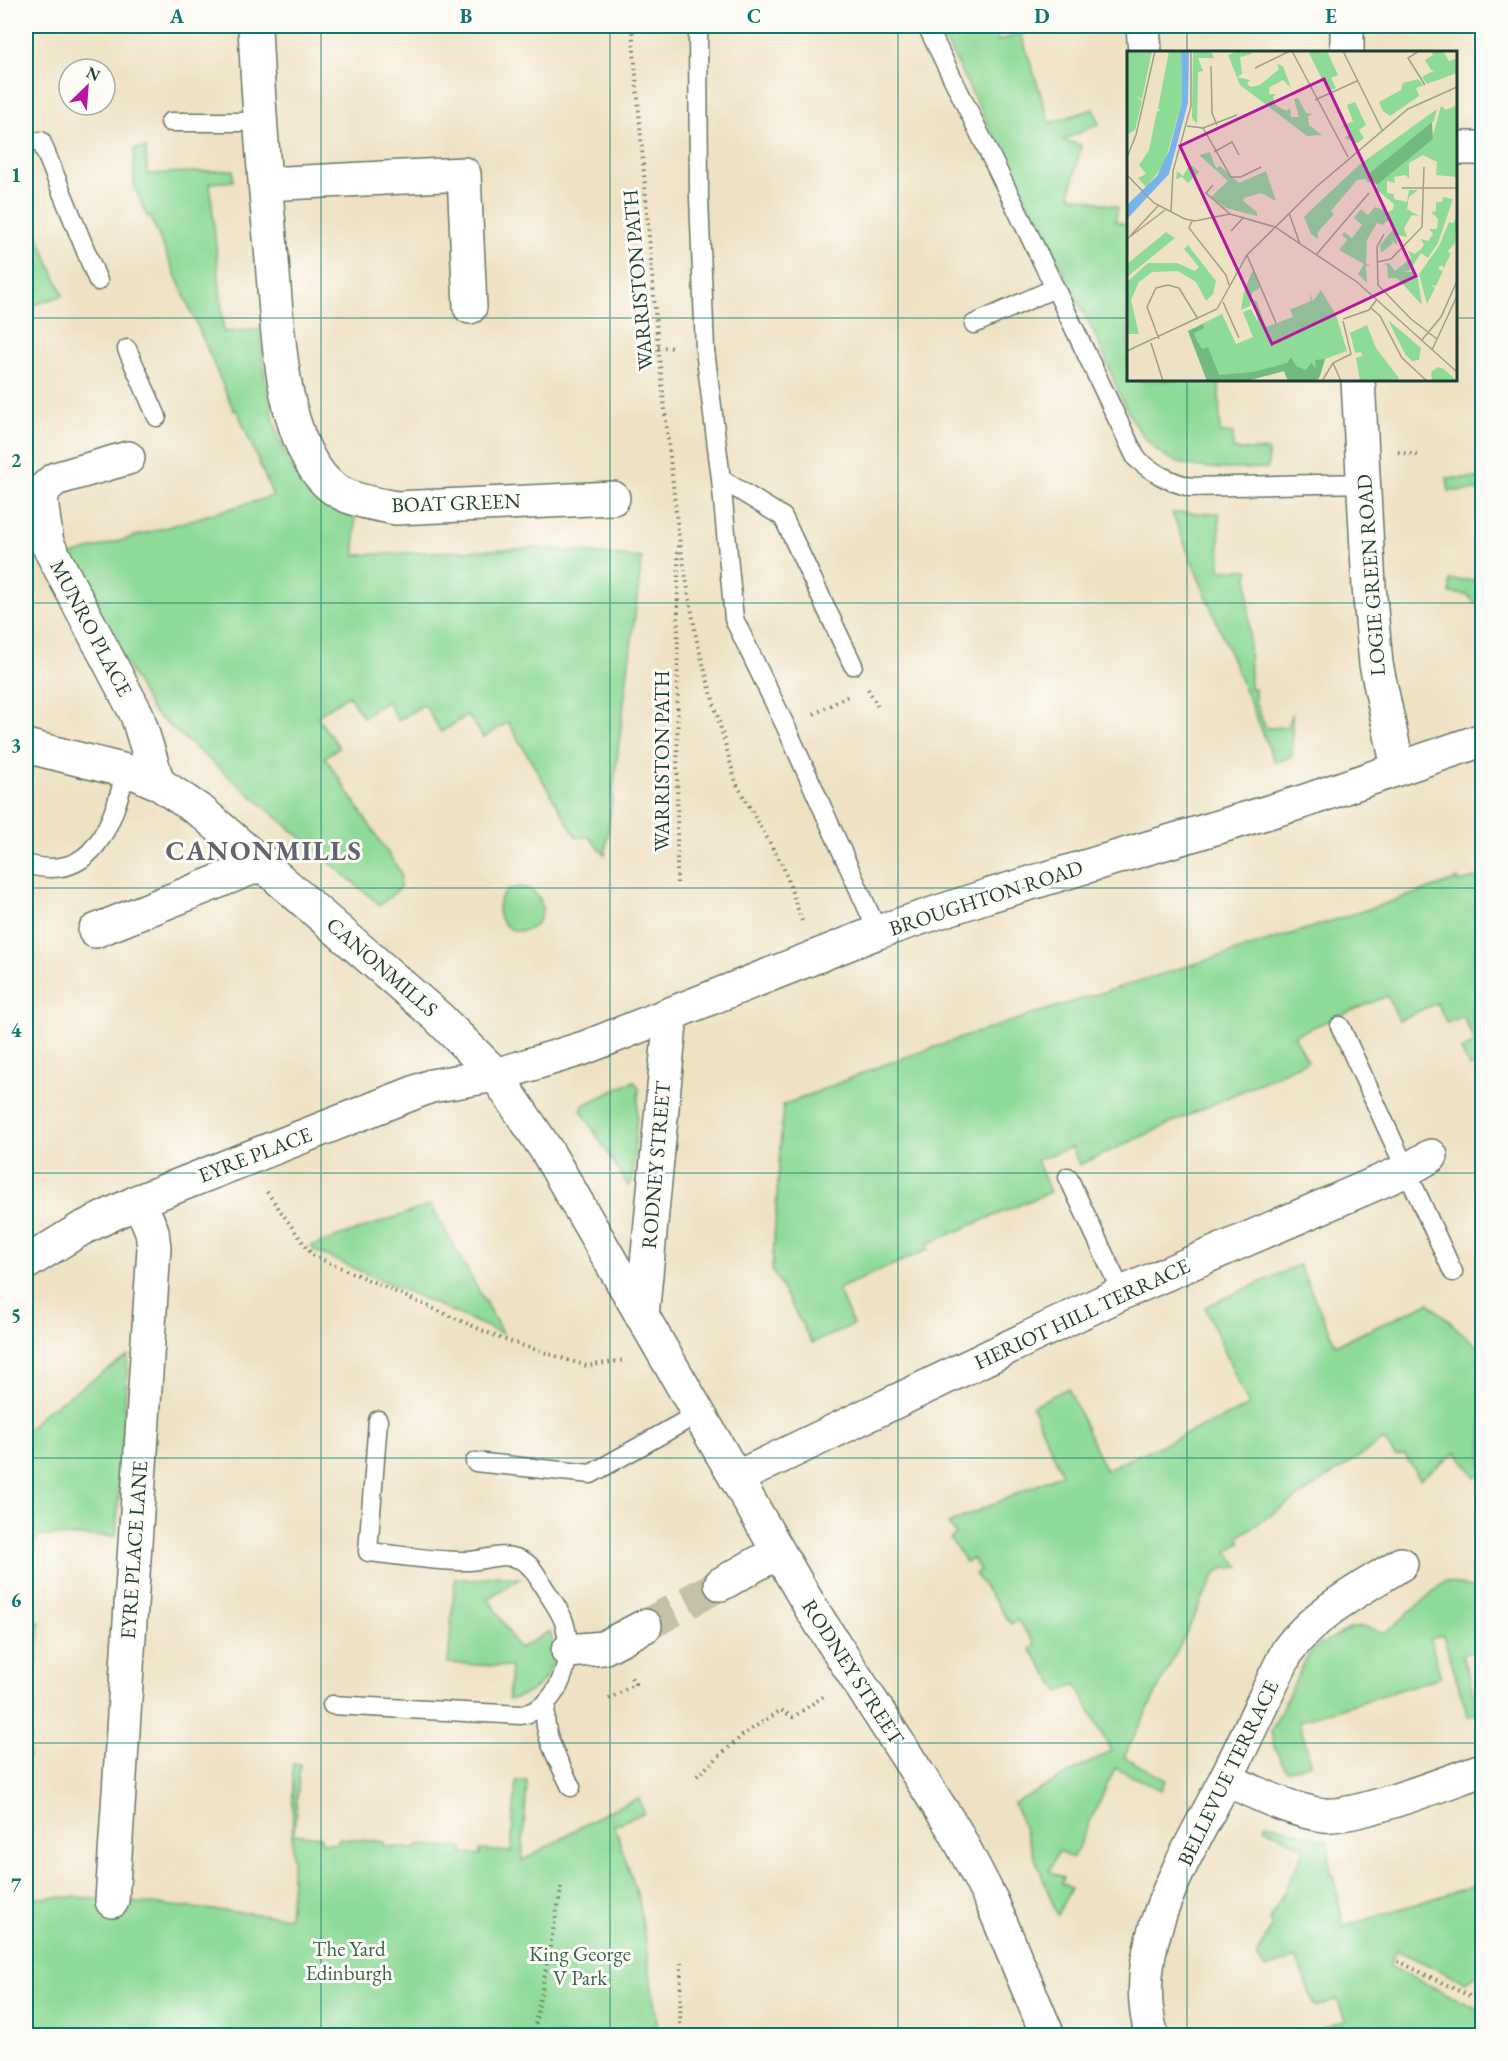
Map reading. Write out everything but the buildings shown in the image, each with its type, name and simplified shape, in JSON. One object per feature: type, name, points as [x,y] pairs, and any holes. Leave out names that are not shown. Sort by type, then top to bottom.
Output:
[{"type":"street","name":"BOAT GREEN","points":[[255,26],[259,122],[265,184],[262,254],[285,386],[306,451],[328,485],[361,501],[396,508],[490,509],[613,498]]},
{"type":"street","points":[[1143,26],[1145,51]]},
{"type":"street","points":[[1347,26],[1347,51]]},
{"type":"street","points":[[1457,148],[1482,148]]},
{"type":"street","points":[[265,184],[464,174],[470,307]]},
{"type":"street","name":"LOGIE GREEN ROAD","points":[[1358,381],[1368,587],[1378,683],[1398,768]]},
{"type":"street","name":"MUNRO PLACE","points":[[128,458],[55,479],[44,489],[40,501],[47,543],[137,715],[158,783]]},
{"type":"street","name":"BROUGHTON ROAD","points":[[496,1075],[584,1048],[878,932],[987,896],[1302,802],[1482,740]]},
{"type":"street","name":"CANONMILLS","points":[[26,746],[126,771],[158,783],[203,813],[439,1017],[496,1075]]},
{"type":"street","points":[[95,932],[264,864]]},
{"type":"street","name":"RODNEY STREET","points":[[642,1316],[671,1014]]},
{"type":"street","name":"EYRE PLACE","points":[[26,1263],[81,1229],[139,1201],[244,1159],[431,1086],[496,1075]]},
{"type":"street","name":"RODNEY STREET","points":[[496,1075],[547,1151],[778,1552],[955,1830],[975,1866],[1048,2036]]},
{"type":"street","name":"HERIOT HILL TERRACE","points":[[736,1478],[1122,1293],[1419,1163]]},
{"type":"street","name":"EYRE PLACE LANE","points":[[112,1901],[154,1248],[152,1231],[139,1201]]},
{"type":"street","points":[[721,1584],[778,1552]]},
{"type":"street","name":"BELLEVUE TERRACE","points":[[1152,2036],[1146,2011],[1145,1984],[1152,1940],[1173,1885],[1288,1650],[1303,1630],[1323,1613],[1401,1564]]},
{"type":"street","points":[[568,1652],[603,1648],[645,1626]]},
{"type":"street","points":[[1226,1779],[1289,1805],[1327,1815],[1358,1810],[1482,1770]]},
{"type":"lane","points":[[698,26],[699,197],[705,350],[721,479],[734,619],[786,727],[878,932]]},
{"type":"lane","points":[[927,26],[1136,458],[1152,472],[1190,487],[1364,483]]},
{"type":"lane","points":[[170,122],[259,122]]},
{"type":"lane","points":[[41,141],[98,281]]},
{"type":"lane","points":[[974,324],[1055,288]]},
{"type":"lane","points":[[127,350],[157,417]]},
{"type":"lane","points":[[721,479],[783,517],[854,665]]},
{"type":"lane","points":[[26,864],[46,870],[60,869],[84,858],[109,825],[126,771]]},
{"type":"lane","points":[[1340,1026],[1419,1163],[1453,1272]]},
{"type":"lane","points":[[1068,1177],[1122,1293]]},
{"type":"lane","points":[[475,1462],[591,1474],[699,1413]]},
{"type":"lane","points":[[332,1705],[510,1716],[531,1713],[547,1702],[559,1684],[568,1652],[563,1619],[532,1569],[523,1561],[497,1556],[471,1561],[368,1552],[378,1420]]},
{"type":"lane","points":[[547,1702],[544,1718],[547,1733],[571,1787]]},
{"type":"path","name":"WARRISTON PATH","points":[[632,26],[658,347],[678,531],[697,642],[736,783],[783,866],[814,956]]},
{"type":"path","name":"WARRISTON PATH","points":[[677,883],[678,531]]},
{"type":"path","points":[[786,727],[867,687]]},
{"type":"path","points":[[244,1159],[312,1255],[502,1339],[587,1366]]},
{"type":"path","points":[[697,1776],[744,1734],[781,1710],[793,1717],[855,1675]]},
{"type":"path","points":[[609,1699],[633,1685]]},
{"type":"path","points":[[533,2036],[562,1884]]},
{"type":"path","points":[[1398,1961],[1482,2002]]},
{"type":"path","points":[[680,2036],[681,1963]]},
{"type":"green space","points":[[938,26],[993,26],[998,41],[1021,34],[1050,123],[1094,109],[1099,124],[1063,140],[1081,145],[1070,195],[1118,207],[1115,221],[1127,225],[1127,381],[1219,381],[1220,433],[1233,433],[1233,450],[1268,450],[1268,468],[1200,467],[1187,465],[1165,456],[1151,445],[1131,417],[1122,401],[1095,335]]},
{"type":"green space","points":[[146,148],[147,174],[233,170],[233,181],[210,183],[224,332],[260,329],[268,396],[281,443],[302,484],[317,499],[330,507],[355,516],[355,555],[537,548],[642,558],[605,855],[589,837],[576,837],[508,722],[483,738],[468,715],[441,732],[424,704],[398,721],[387,701],[363,717],[348,695],[317,717],[339,747],[325,757],[401,873],[400,888],[380,905],[152,711],[68,556],[273,496],[237,410],[234,411],[150,216],[147,217],[134,185],[134,149]]},
{"type":"green space","points":[[26,209],[63,295],[26,308]]},
{"type":"green space","points":[[1447,478],[1482,478],[1482,490],[1449,491]]},
{"type":"green space","points":[[1172,513],[1219,513],[1220,570],[1248,570],[1250,688],[1255,688],[1255,705],[1258,705],[1266,728],[1287,727],[1292,712],[1292,756],[1275,763]]},
{"type":"green space","points":[[1450,580],[1482,580],[1482,608],[1467,595],[1450,593]]},
{"type":"green space","points":[[1482,877],[1482,1062],[1469,1067],[1461,1050],[1475,1043],[1463,1016],[1447,1023],[1437,1003],[1399,1020],[1387,996],[1294,1035],[1308,1061],[1079,1165],[1072,1147],[1037,1160],[1050,1192],[927,1244],[929,1249],[838,1289],[853,1325],[812,1343],[772,1270],[783,1105],[889,1063],[1030,1015],[1458,879],[1458,882]]},
{"type":"green space","points":[[520,887],[528,888],[536,893],[541,901],[541,917],[536,925],[528,930],[520,931],[512,930],[504,925],[499,917],[498,909],[499,901],[504,893],[512,888]]},
{"type":"green space","points":[[634,1081],[639,1088],[632,1182],[628,1186],[581,1110],[583,1105]]},
{"type":"green space","points":[[431,1205],[503,1334],[315,1251],[311,1246]]},
{"type":"green space","points":[[1299,1265],[1336,1345],[1429,1303],[1482,1351],[1482,1472],[1475,1477],[1457,1452],[1420,1479],[1405,1455],[1395,1456],[1384,1440],[1238,1537],[1241,1542],[1227,1551],[1240,1567],[1222,1569],[1215,1575],[1124,1757],[1166,1780],[1161,1790],[1115,1768],[1073,1858],[1058,1852],[1049,1871],[1063,1878],[1061,1883],[1071,1888],[1057,1915],[1014,1803],[1111,1751],[1076,1684],[1060,1692],[1030,1649],[1035,1644],[1017,1620],[1011,1624],[975,1574],[980,1570],[972,1558],[966,1562],[950,1539],[956,1534],[948,1524],[1062,1474],[1032,1406],[1068,1388],[1105,1470],[1249,1406],[1205,1307]]},
{"type":"green space","points":[[128,1356],[116,1536],[39,1536],[26,1556],[26,1432],[42,1414]]},
{"type":"green space","points":[[497,1575],[520,1579],[488,1598],[519,1649],[550,1631],[553,1644],[551,1667],[540,1684],[531,1691],[508,1700],[511,1667],[448,1663],[455,1578],[473,1580]]},
{"type":"green space","points":[[1445,1581],[1482,1591],[1482,1649],[1462,1655],[1480,1712],[1468,1716],[1443,1635],[1430,1639],[1441,1677],[1299,1721],[1311,1763],[1287,1771],[1274,1747],[1271,1731],[1307,1657],[1318,1645],[1352,1628],[1365,1627],[1386,1633]]},
{"type":"green space","points":[[26,1620],[40,1622],[28,1758],[26,1758]]},
{"type":"green space","points":[[293,1764],[300,1764],[294,1834],[321,1837],[321,1842],[338,1844],[338,1838],[384,1842],[384,1846],[416,1849],[418,1845],[463,1848],[463,1854],[480,1855],[480,1850],[511,1852],[516,1781],[527,1781],[522,1861],[608,1811],[639,1798],[644,1813],[614,1825],[639,1900],[659,2035],[26,2035],[26,1898],[77,1897],[289,1917],[292,1881]]},
{"type":"green space","points":[[1266,1823],[1328,1841],[1331,1875],[1334,1875],[1343,1927],[1482,1883],[1482,1972],[1465,1982],[1396,1950],[1389,1966],[1482,2011],[1482,2035],[1326,2035],[1323,2028],[1345,2020],[1337,1999],[1315,2007],[1296,1957],[1266,1969],[1257,1957],[1272,1924],[1269,1922],[1305,1848],[1264,1827]]},
{"type":"tunnel","points":[[645,1626],[721,1584]]},
{"type":"district","name":"CANONMILLS","points":[[264,851]]},
{"type":"park label","name":"The Yard Edinburgh","points":[[349,1961]]},
{"type":"park label","name":"King George V Park","points":[[580,1966]]}]
